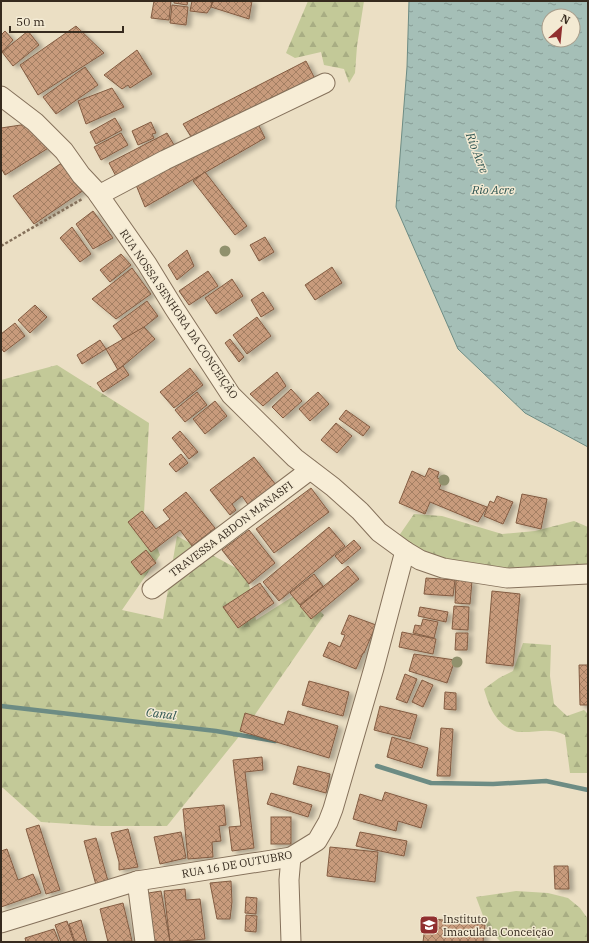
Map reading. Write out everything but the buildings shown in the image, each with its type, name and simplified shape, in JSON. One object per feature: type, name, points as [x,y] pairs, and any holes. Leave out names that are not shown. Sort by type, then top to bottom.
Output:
[{"type":"street","points":[[97,193],[325,83]]},
{"type":"street","name":"RUA NOSSA SENHORA DA CONCEIÇÃO","points":[[1,96],[35,122],[64,152],[97,193],[147,264],[174,308],[231,394],[295,458],[360,511],[379,532],[420,560],[443,568],[507,578],[588,574]]},
{"type":"street","name":"TRAVESSA ABDON MANASFI","points":[[152,589],[310,470]]},
{"type":"street","name":"RUA 16 DE OUTUBRO","points":[[1,923],[137,881],[291,857],[317,841],[328,822],[374,668],[405,551]]},
{"type":"street","points":[[291,857],[289,880],[291,942]]},
{"type":"street","points":[[137,881],[145,942]]},
{"type":"path","points":[[1,246],[97,193]]},
{"type":"green space","points":[[308,1],[364,1],[357,46],[355,73],[349,83],[344,69],[324,65],[321,52],[295,58],[286,53]]},
{"type":"green space","points":[[57,365],[149,423],[144,513],[160,555],[122,610],[163,619],[177,536],[247,574],[256,620],[300,592],[324,615],[245,729],[167,826],[101,826],[41,822],[3,788],[1,788],[1,380]]},
{"type":"green space","points":[[414,514],[442,516],[502,534],[535,531],[574,521],[588,527],[588,568],[481,572],[396,540]]},
{"type":"green space","points":[[523,643],[551,645],[550,676],[554,704],[567,716],[584,710],[588,714],[588,773],[570,773],[565,735],[553,731],[518,732],[504,725],[496,717],[490,707],[484,689],[499,678],[513,671]]},
{"type":"green space","points":[[516,891],[548,893],[568,898],[580,908],[588,919],[588,942],[501,942],[488,929],[476,897]]},
{"type":"water","name":"Rio Acre","points":[[409,1],[588,1],[588,447],[525,413],[458,349],[396,207],[407,67]]},
{"type":"waterway","name":"Canal","points":[[1,706],[216,731],[275,741]]},
{"type":"waterway","points":[[377,766],[431,783],[493,784],[546,781],[588,790]]},
{"type":"place","name":"Instituto Imaculada Conceição","points":[[429,925]]},
{"type":"water label","name":"Río Acre","points":[[477,153]]}]
